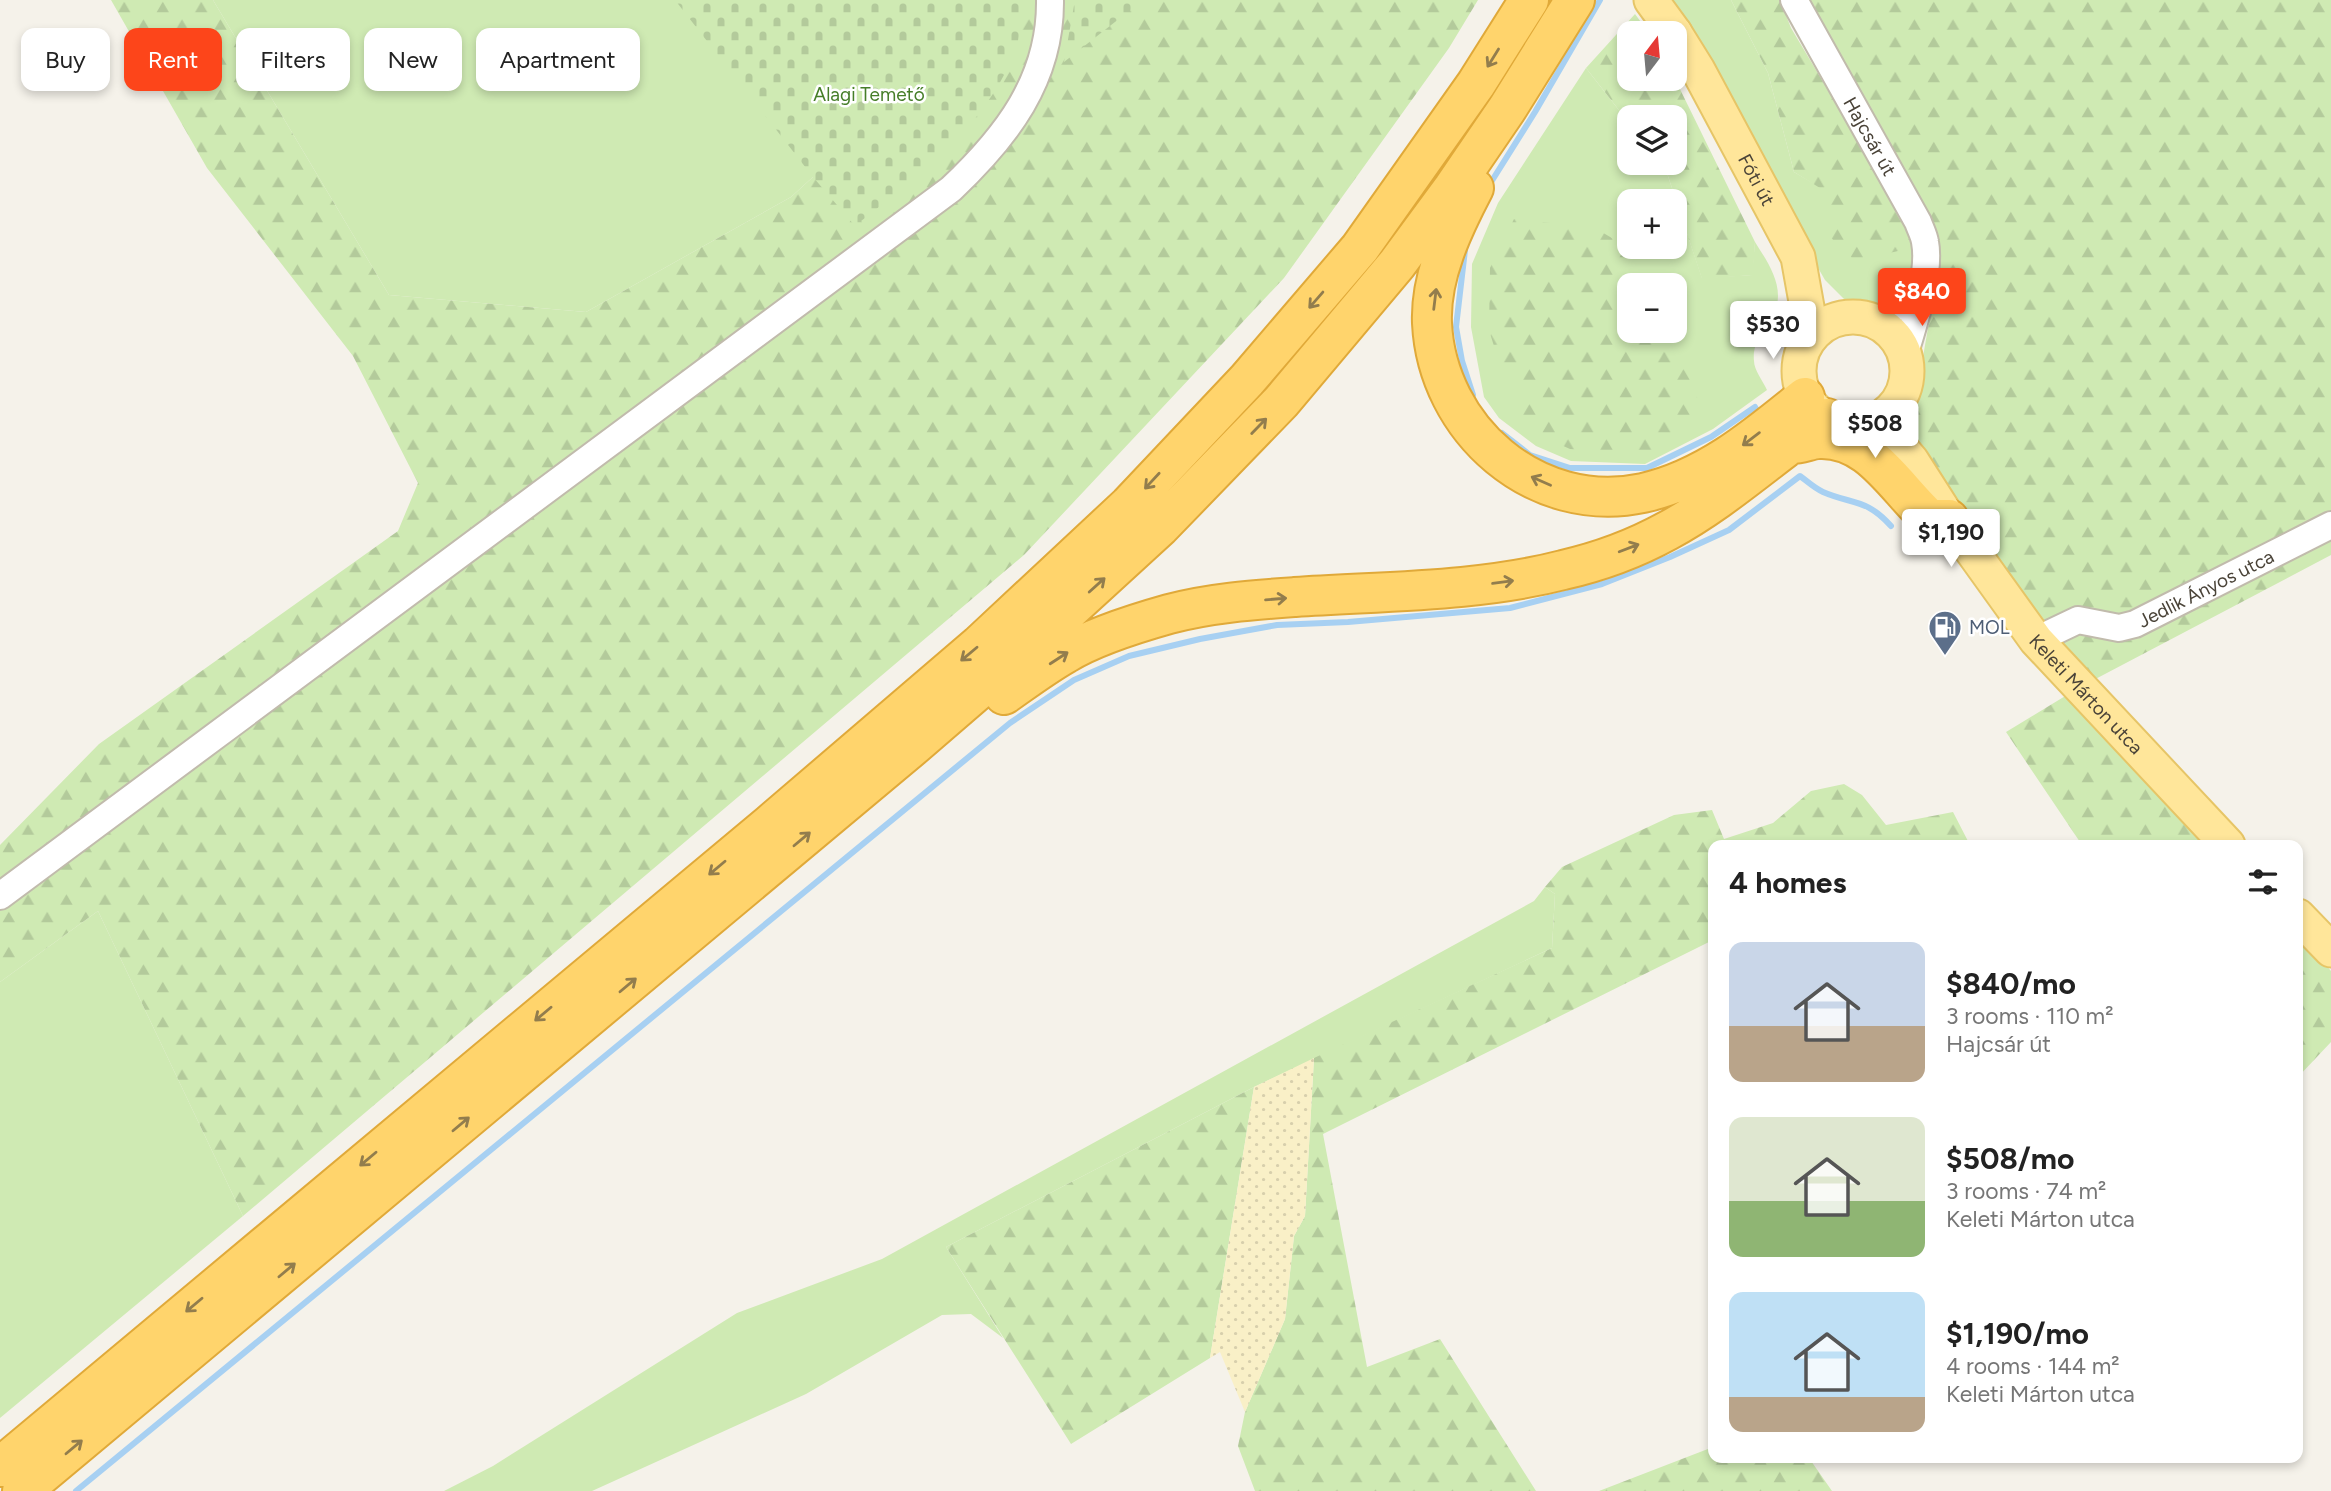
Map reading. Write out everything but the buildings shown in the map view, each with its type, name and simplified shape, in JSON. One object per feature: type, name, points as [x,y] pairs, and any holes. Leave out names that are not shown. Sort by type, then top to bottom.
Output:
[{"type":"highway","points":[[0,1467],[780,815],[979,645],[1129,505],[1247,380],[1360,248],[1476,84],[1529,0]]},
{"type":"highway","points":[[22,1491],[917,743],[1042,635],[1160,527],[1281,402],[1397,264],[1507,109],[1575,0]]},
{"type":"highway","points":[[1507,109],[1481,176],[1449,242],[1436,286],[1432,320],[1437,358],[1456,406],[1475,434],[1498,458],[1545,484],[1582,495],[1643,493],[1688,479],[1816,407]]},
{"type":"highway","points":[[917,743],[973,716],[1067,652],[1171,614],[1275,599],[1486,584],[1564,570],[1603,558],[1667,531],[1717,500],[1791,444],[1816,407]]},
{"type":"highway","points":[[1791,444],[1818,439],[1858,447],[1871,456],[1930,519],[1949,519]]},
{"type":"main road","name":"Fóti út","points":[[1651,0],[1666,21]]},
{"type":"main road","name":"Fóti út","points":[[1687,52],[1798,257],[1812,335]]},
{"type":"main road","points":[[1798,257],[1866,320]]},
{"type":"main road","points":[[1841,317],[1866,320],[1890,331],[1905,356],[1907,369],[1903,390],[1882,415],[1858,425],[1842,424],[1816,407],[1799,379],[1800,360],[1812,335],[1841,317]]},
{"type":"main road","name":"Keleti Márton utca","points":[[1882,415],[1949,519],[2036,640],[2223,840]]},
{"type":"main road","points":[[2303,921],[2331,950]]},
{"type":"street","points":[[0,896],[951,189],[998,142],[1028,96],[1046,44],[1051,0]]},
{"type":"street","name":"Hajcsár út","points":[[1794,0],[1918,222],[1926,243],[1923,277],[1905,356]]},
{"type":"street","points":[[1866,320],[1907,298],[1923,277]]},
{"type":"street","name":"Jedlik Ányos utca","points":[[2036,640],[2078,620],[2119,628],[2135,624],[2331,525]]},
{"type":"green space","points":[[111,0],[213,0],[236,39],[236,91],[267,91],[389,295],[586,312],[791,197],[836,156],[971,0],[1478,0],[1449,48],[1284,278],[1024,555],[243,1216],[98,911],[0,982],[0,845],[99,744],[398,531],[418,483],[353,356],[207,168],[163,91],[222,91],[222,28],[127,28]]},
{"type":"green space","points":[[213,0],[971,0],[836,156],[791,197],[586,312],[389,295],[267,91],[350,91],[350,28],[236,28],[236,39]]},
{"type":"green space","name":"Alagi Temető","points":[[675,0],[1024,0],[1016,48],[987,102],[969,126],[926,169],[855,226],[813,177]]},
{"type":"green space","points":[[1075,0],[1143,0],[1064,62]]},
{"type":"green space","points":[[1665,0],[1731,0],[1768,73],[1794,172],[1912,241],[1915,258],[1909,281],[1884,309],[1868,312],[1846,301],[1825,280],[1687,38],[1687,21],[1677,21]]},
{"type":"green space","points":[[1731,0],[1780,0],[1791,28],[1903,216],[1912,241],[1898,251],[1855,261],[1826,233],[1828,193],[1794,172],[1768,73]]},
{"type":"green space","points":[[1801,0],[2331,0],[2331,555],[2086,684],[2220,840],[2079,840],[2006,732],[2085,684],[1897,428],[1892,408],[1917,391],[1939,265],[1939,244],[1931,225]]},
{"type":"green space","points":[[1635,14],[1640,21],[1629,21]]},
{"type":"green space","points":[[1617,34],[1617,91],[1681,91],[1755,242],[1753,275],[1702,279],[1687,234],[1687,189],[1672,189],[1668,175],[1687,175],[1687,105],[1617,105],[1617,108],[1586,68]]},
{"type":"green space","points":[[1586,68],[1617,108],[1617,175],[1668,175],[1672,189],[1617,189],[1617,259],[1687,259],[1687,233],[1702,278],[1752,275],[1755,242],[1776,281],[1778,296],[1774,313],[1756,343],[1754,352],[1754,364],[1767,390],[1713,429],[1645,464],[1571,461],[1536,446],[1499,418],[1484,397],[1471,327],[1472,264],[1498,203]]},
{"type":"green space","points":[[1514,219],[1595,228],[1617,241],[1617,259],[1637,259],[1636,273],[1617,273],[1617,343],[1674,343],[1705,418],[1645,456],[1570,449],[1541,436],[1514,416],[1511,405],[1531,398],[1502,372],[1489,330],[1490,268]]},
{"type":"green space","points":[[1844,784],[1862,795],[1886,825],[1953,812],[1967,840],[1708,840],[1708,942],[1323,1134],[1367,1367],[1440,1339],[1536,1491],[1255,1491],[1238,1446],[1245,1412],[1285,1319],[1294,1236],[1305,1216],[1314,1058],[1552,948],[1555,894],[1545,887],[1562,867],[1674,815],[1712,810],[1724,839],[1773,823],[1811,791]]},
{"type":"green space","points":[[1545,887],[1555,894],[1552,948],[1254,1087],[946,1247],[1003,1338],[971,1314],[942,1315],[806,1394],[592,1491],[444,1491],[493,1466],[737,1313],[882,1259],[1534,901]]},
{"type":"green space","points":[[98,911],[243,1216],[0,1418],[0,982]]},
{"type":"green space","points":[[2303,938],[2331,971],[2331,1042],[2303,1072]]},
{"type":"green space","points":[[1254,1087],[1210,1358],[1071,1444],[946,1247]]},
{"type":"green space","points":[[1708,1449],[1708,1463],[1812,1463],[1832,1491],[1599,1491]]},
{"type":"sand","points":[[1314,1058],[1305,1216],[1294,1236],[1285,1319],[1245,1412],[1220,1352],[1210,1358],[1254,1087]]},
{"type":"waterway","points":[[1488,187],[1600,0]]},
{"type":"waterway","points":[[1465,250],[1456,327],[1462,361],[1473,395]]},
{"type":"waterway","points":[[1502,433],[1530,455],[1570,468],[1647,468],[1711,437],[1755,407],[1760,415]]},
{"type":"waterway","points":[[76,1491],[1010,723],[1074,680],[1129,656],[1200,639],[1277,625],[1348,622],[1510,608],[1602,584],[1729,530],[1800,476],[1823,492],[1866,506],[1891,526]]},
{"type":"place","name":"MOL","points":[[1945,657]]}]
